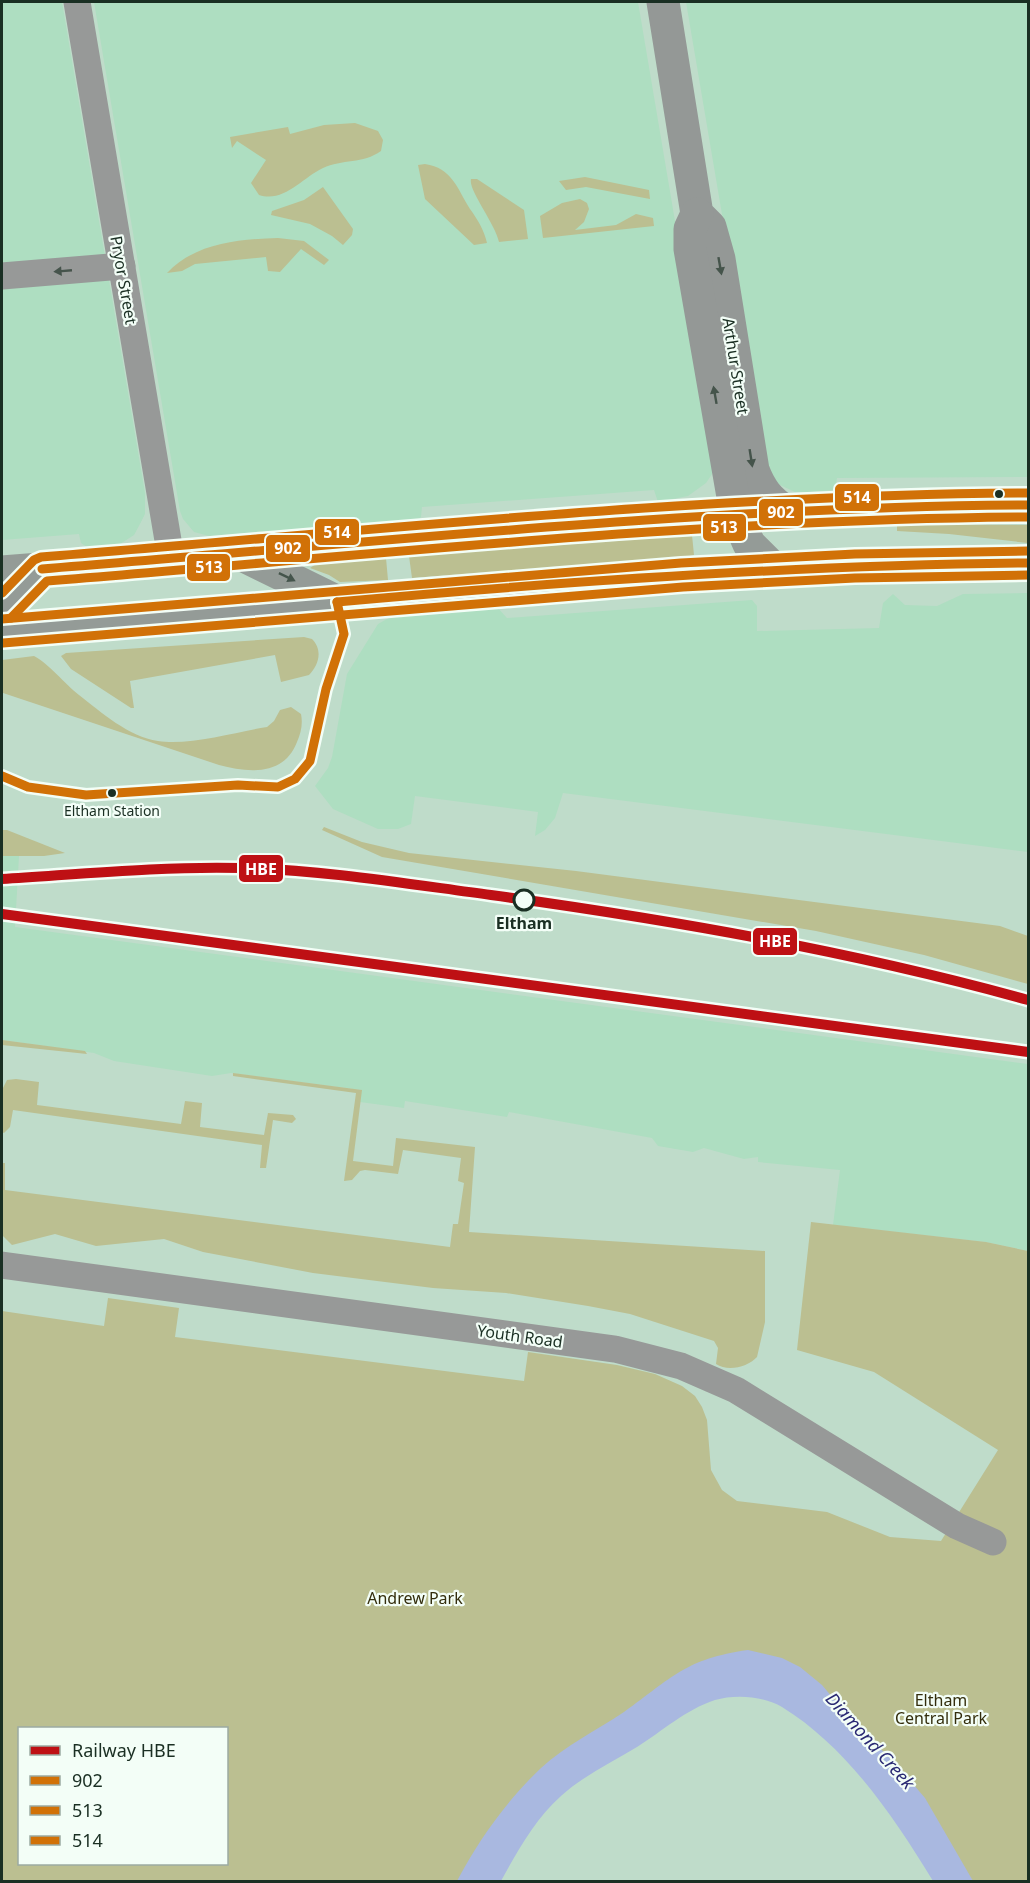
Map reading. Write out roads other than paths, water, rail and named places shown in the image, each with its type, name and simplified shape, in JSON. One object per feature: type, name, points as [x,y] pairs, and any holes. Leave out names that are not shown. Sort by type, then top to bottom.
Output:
[{"type":"main road","points":[[2,572],[736,514],[906,505],[1029,505]]},
{"type":"main road","points":[[736,514],[749,544],[773,568]]},
{"type":"main road","points":[[238,553],[337,602]]},
{"type":"main road","points":[[2,631],[773,568],[1029,562]]},
{"type":"main road","points":[[2,610],[42,569]]},
{"type":"street","name":"Pryor Street","points":[[77,2],[171,558]]},
{"type":"street","name":"Arthur Street","points":[[663,2],[697,214],[690,229],[690,249],[736,514]]},
{"type":"street","name":"Arthur Street","points":[[697,214],[710,227],[716,246],[753,470],[764,493],[773,504],[786,511]]},
{"type":"street","points":[[2,276],[122,266]]},
{"type":"street","name":"Youth Road","points":[[2,1265],[615,1349],[671,1363],[736,1390],[957,1526],[993,1542]]},
{"type":"water","name":"Diamond Creek","points":[[748,1650],[782,1658],[800,1667],[822,1685],[853,1722],[895,1763],[925,1798],[973,1881],[933,1881],[885,1808],[828,1742],[806,1723],[775,1703],[758,1698],[740,1697],[715,1700],[694,1709],[570,1789],[535,1825],[501,1881],[457,1881],[474,1851],[505,1807],[528,1780],[550,1760],[624,1712],[681,1671],[709,1659]]},
{"type":"rail line","name":"HBE","points":[[2,879],[182,868],[273,869],[366,878],[559,905],[761,938],[895,966],[1028,1000]]},
{"type":"rail line","name":"HBE","points":[[2,914],[1028,1052]]},
{"type":"place","name":"Eltham Station","points":[[112,793]]},
{"type":"place","name":"Eltham","points":[[524,900]]},
{"type":"park label","name":"Andrew Park","points":[[415,1598]]},
{"type":"park label","name":"Eltham Central Park","points":[[941,1709]]}]
